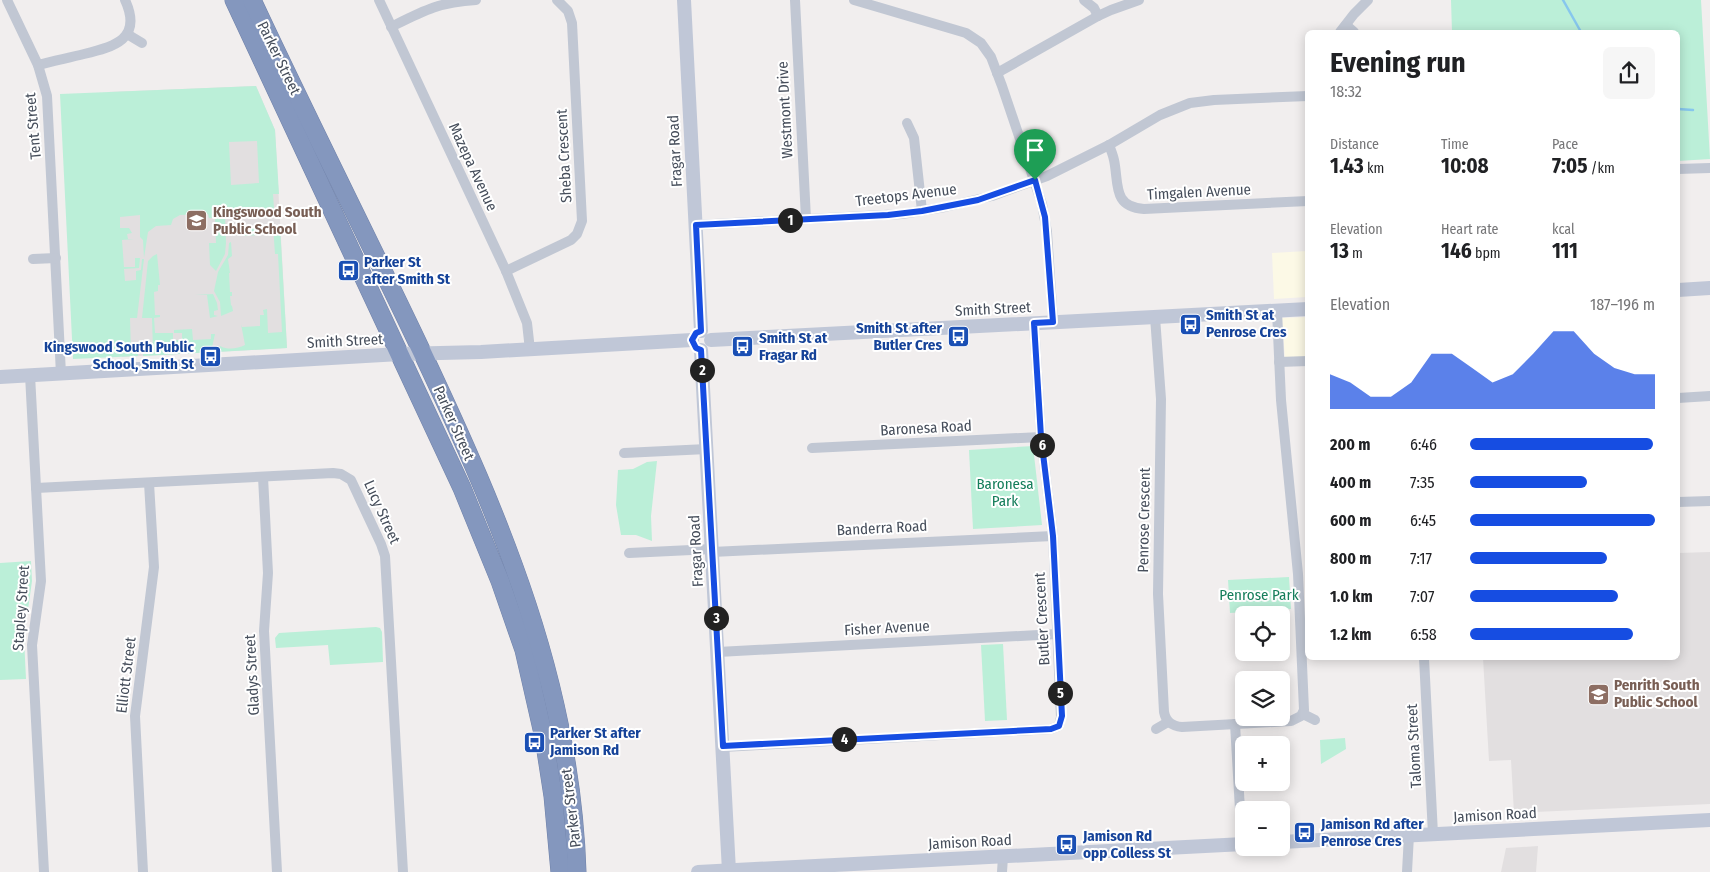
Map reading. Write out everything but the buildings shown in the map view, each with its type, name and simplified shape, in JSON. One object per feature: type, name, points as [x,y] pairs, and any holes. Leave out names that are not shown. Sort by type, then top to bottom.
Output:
[{"type":"highway","name":"Parker Street","points":[[234,0],[400,354],[485,543],[524,650],[553,796],[559,872]]},
{"type":"highway","name":"Parker Street","points":[[252,0],[423,354],[496,518],[540,642],[563,744],[577,872]]},
{"type":"street","name":"Tent Street","points":[[7,0],[38,65],[46,90],[61,374]]},
{"type":"street","points":[[38,65],[112,47],[123,40],[128,34],[131,18],[125,0]]},
{"type":"street","name":"Mazepa Avenue","points":[[378,0],[506,271],[527,322],[530,350]]},
{"type":"street","points":[[391,27],[434,6],[476,0]]},
{"type":"street","name":"Sheba Crescent","points":[[506,271],[569,241],[577,234],[582,221],[572,23],[568,11],[557,0]]},
{"type":"street","name":"Fragar Road","points":[[684,0],[729,871]]},
{"type":"street","name":"Westmont Drive","points":[[795,0],[806,219]]},
{"type":"street","points":[[854,0],[966,33],[985,48],[997,73],[1035,180],[1045,217],[1053,322]]},
{"type":"street","points":[[1084,0],[1094,8],[1098,16]]},
{"type":"street","points":[[997,73],[1098,16],[1139,0]]},
{"type":"street","points":[[1343,29],[1368,0]]},
{"type":"street","points":[[128,34],[142,43]]},
{"type":"street","name":"Treetops Avenue","points":[[696,225],[922,211],[978,200],[1062,169],[1109,145],[1160,115],[1190,104],[1214,100],[1305,96]]},
{"type":"street","points":[[907,123],[914,138],[922,211]]},
{"type":"street","name":"Timgalen Avenue","points":[[1109,145],[1115,161],[1117,191],[1127,204],[1135,208],[1144,210],[1305,201]]},
{"type":"street","points":[[1680,169],[1710,168]]},
{"type":"street","points":[[33,259],[56,258]]},
{"type":"street","points":[[1680,290],[1710,288]]},
{"type":"street","name":"Smith Street","points":[[0,377],[400,354],[530,350],[1305,309]]},
{"type":"street","points":[[1277,311],[1281,400],[1298,574],[1305,705],[1303,714],[1290,721]]},
{"type":"street","name":"Penrose Crescent","points":[[1155,317],[1160,399],[1158,594],[1164,712],[1168,722]]},
{"type":"street","name":"Butler Crescent","points":[[723,746],[1054,728],[1059,726],[1062,716],[1053,536],[1041,437],[1034,323]]},
{"type":"street","points":[[1280,362],[1305,361]]},
{"type":"street","name":"Stapley Street","points":[[30,375],[40,581],[32,645],[44,872]]},
{"type":"street","points":[[1680,398],[1710,396]]},
{"type":"street","name":"Baronesa Road","points":[[812,448],[1041,437]]},
{"type":"street","points":[[624,453],[707,449]]},
{"type":"street","name":"Lucy Street","points":[[36,488],[333,473],[345,476],[355,485],[384,549],[386,562],[403,872]]},
{"type":"street","name":"Gladys Street","points":[[263,477],[268,573],[264,631],[277,872]]},
{"type":"street","name":"Elliott Street","points":[[143,872],[135,716],[154,567],[150,483]]},
{"type":"street","points":[[1680,502],[1710,500]]},
{"type":"street","name":"Banderra Road","points":[[629,553],[1053,536]]},
{"type":"street","name":"Fisher Avenue","points":[[718,652],[1058,634]]},
{"type":"street","name":"Taloma Street","points":[[1424,660],[1433,834]]},
{"type":"street","points":[[1303,714],[1315,720]]},
{"type":"street","points":[[1156,729],[1168,722],[1174,726],[1182,727],[1235,724]]},
{"type":"street","points":[[1235,726],[1240,801]]},
{"type":"street","name":"Jamison Road","points":[[1290,842],[1710,820]]},
{"type":"street","points":[[1407,872],[1409,835]]},
{"type":"street","name":"Jamison Road","points":[[698,872],[1235,844]]},
{"type":"street","points":[[1002,857],[1002,872]]},
{"type":"shaded area","name":"Kingswood South Public School","points":[[256,86],[275,130],[287,348],[122,357],[108,92]]},
{"type":"shaded area","points":[[1305,251],[1305,297],[1274,299],[1272,253]]},
{"type":"shaded area","points":[[1305,317],[1305,358],[1285,359],[1282,318]]},
{"type":"shaded area","name":"Penrith South Public School","points":[[1710,552],[1710,804],[1514,813],[1511,760],[1489,761],[1483,660],[1680,660],[1680,553]]},
{"type":"shaded area","points":[[1538,846],[1536,872],[1501,872],[1506,848]]},
{"type":"green space","points":[[1451,0],[1701,0],[1710,159],[1680,161],[1680,30],[1452,30]]},
{"type":"green space","points":[[256,86],[275,130],[279,194],[273,194],[274,209],[271,212],[225,214],[225,254],[216,271],[210,265],[209,243],[216,243],[215,218],[209,218],[208,214],[180,215],[173,219],[171,225],[156,226],[148,232],[144,258],[143,240],[140,237],[140,215],[120,217],[120,228],[129,228],[132,233],[127,234],[128,239],[134,239],[122,240],[124,267],[135,267],[135,258],[140,258],[139,268],[124,269],[125,281],[136,280],[136,271],[141,270],[142,259],[144,259],[137,318],[130,318],[131,352],[138,352],[138,356],[73,359],[60,94]],"holes":[[[257,141],[259,183],[231,185],[229,142]]]},
{"type":"green space","points":[[273,226],[280,226],[287,348],[217,352],[220,346],[232,348],[245,345],[241,324],[242,327],[260,326],[260,315],[264,315],[263,310],[267,309],[268,333],[282,332],[278,254],[275,254]]},
{"type":"green space","points":[[242,227],[262,227],[259,235],[242,236]]},
{"type":"green space","points":[[231,242],[232,256],[228,259],[230,292],[232,292],[232,296],[230,296],[233,311],[221,316],[220,302],[214,291],[218,272],[228,255],[229,243]]},
{"type":"green space","points":[[157,254],[160,285],[158,285],[158,291],[154,292],[155,315],[160,315],[160,317],[154,318],[155,333],[173,333],[173,340],[179,340],[180,354],[143,356],[143,352],[153,351],[152,318],[142,318],[148,261]]},
{"type":"green space","points":[[213,294],[218,310],[214,311],[214,315],[218,316],[210,318],[207,295],[195,295]]},
{"type":"green space","points":[[192,329],[193,340],[211,339],[211,334],[215,334],[211,352],[182,354],[182,333],[174,333],[174,330]]},
{"type":"green space","name":"Baronesa Park","points":[[1033,446],[1042,525],[973,529],[969,450]]},
{"type":"green space","points":[[657,461],[651,516],[652,541],[636,535],[621,535],[616,505],[618,470],[633,469],[647,462]]},
{"type":"green space","points":[[31,561],[32,581],[24,638],[26,679],[0,680],[0,563]]},
{"type":"green space","name":"Penrose Park","points":[[1289,577],[1291,609],[1290,606],[1235,606],[1235,613],[1230,613],[1228,580]]},
{"type":"green space","points":[[380,628],[382,632],[383,662],[330,665],[328,645],[276,648],[275,638],[279,633]]},
{"type":"green space","points":[[1003,644],[1007,720],[985,721],[981,645]]},
{"type":"green space","points":[[1345,738],[1346,749],[1321,764],[1320,740]]},
{"type":"waterway","points":[[1563,0],[1580,30]]},
{"type":"waterway","points":[[1680,109],[1693,110]]},
{"type":"place","name":"Kingswood South Public School","points":[[197,221]]},
{"type":"place","name":"Parker St after Smith St","points":[[348,271]]},
{"type":"place","name":"Smith St at Penrose Cres","points":[[1190,324]]},
{"type":"place","name":"Smith St after Butler Cres","points":[[958,337]]},
{"type":"place","name":"Smith St at Fragar Rd","points":[[743,347]]},
{"type":"place","name":"Kingswood South Public School, Smith St","points":[[210,356]]},
{"type":"place","name":"Penrith South Public School","points":[[1598,694]]},
{"type":"place","name":"Parker St after Jamison Rd","points":[[534,742]]},
{"type":"place","name":"Jamison Rd after Penrose Cres","points":[[1305,833]]},
{"type":"place","name":"Jamison Rd opp Colless St","points":[[1067,845]]},
{"type":"route","points":[[1035,180],[1047,232],[1053,322],[1034,323],[1041,437],[1053,536],[1062,716],[1059,726],[1051,729],[723,746],[701,350],[692,343],[694,335],[701,331],[696,225],[902,214],[978,200],[1035,180]]}]
